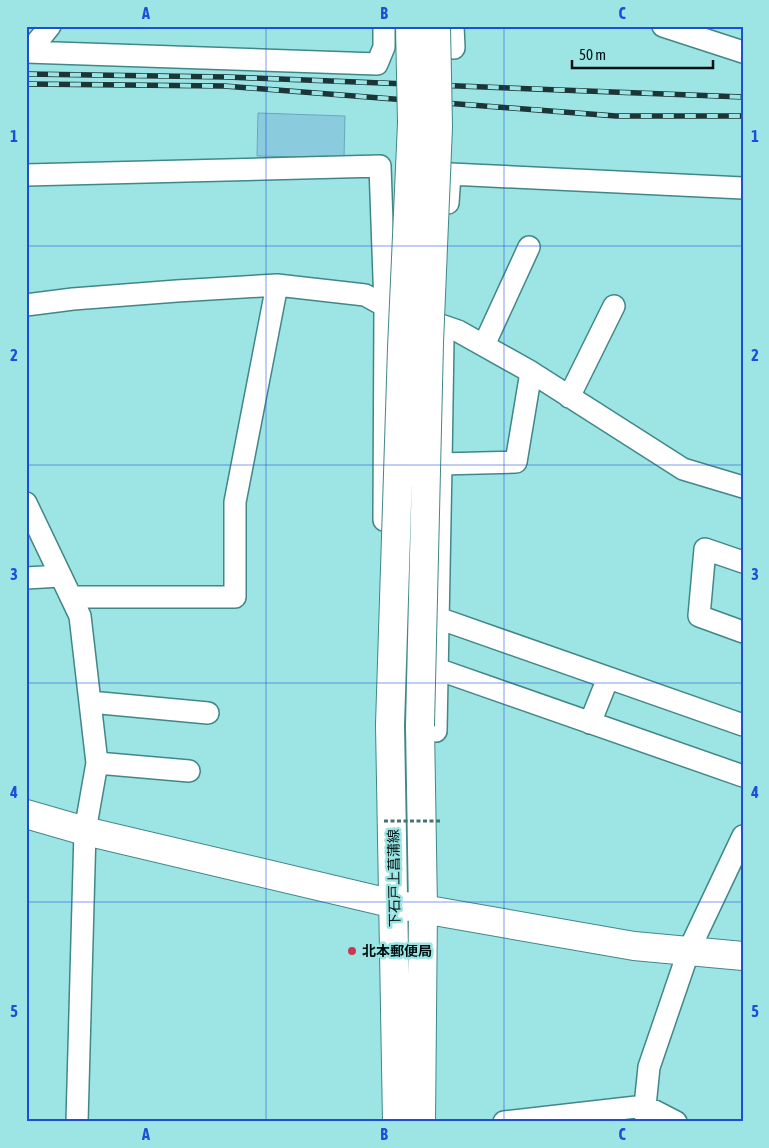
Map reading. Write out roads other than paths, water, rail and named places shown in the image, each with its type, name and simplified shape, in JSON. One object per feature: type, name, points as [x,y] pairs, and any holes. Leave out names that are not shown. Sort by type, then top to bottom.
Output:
[{"type":"main road","name":"下石戸上菖蒲線","points":[[397,1122],[390,725],[402,348],[412,123],[410,26]]},
{"type":"main road","name":"下石戸上菖蒲線","points":[[420,1122],[428,728],[429,343],[438,127],[436,26]]},
{"type":"main road","points":[[26,814],[85,831],[394,904],[634,946],[743,956]]},
{"type":"street","points":[[27,52],[50,26]]},
{"type":"street","points":[[27,52],[377,64],[384,36],[454,48],[453,26]]},
{"type":"street","points":[[663,26],[742,45]]},
{"type":"street","points":[[26,175],[380,166],[385,306],[383,812]]},
{"type":"street","points":[[428,728],[437,669],[443,325],[450,174],[743,188]]},
{"type":"street","points":[[484,346],[530,247]]},
{"type":"street","points":[[71,597],[235,597],[235,502],[277,286]]},
{"type":"street","points":[[26,305],[177,290],[277,286],[365,295],[385,306],[443,325],[484,346],[531,372],[683,469],[743,487]]},
{"type":"street","points":[[569,397],[614,306]]},
{"type":"street","points":[[440,464],[516,462],[531,372]]},
{"type":"street","points":[[26,504],[80,616],[96,763],[85,831],[77,1122]]},
{"type":"street","points":[[743,562],[705,549],[699,616],[743,632]]},
{"type":"street","points":[[26,578],[61,576]]},
{"type":"street","points":[[438,618],[743,726]]},
{"type":"street","points":[[437,669],[743,776]]},
{"type":"street","points":[[590,723],[608,678]]},
{"type":"street","points":[[90,702],[208,713]]},
{"type":"street","points":[[96,763],[188,771]]},
{"type":"street","points":[[645,1114],[649,1067],[689,950],[743,836]]},
{"type":"street","points":[[504,1122],[645,1114],[676,1122]]},
{"type":"railway","points":[[26,74],[227,77],[743,97]]},
{"type":"railway","points":[[26,84],[224,86],[616,116],[743,116]]},
{"type":"place","name":"北本郵便局","points":[[352,951]]}]
